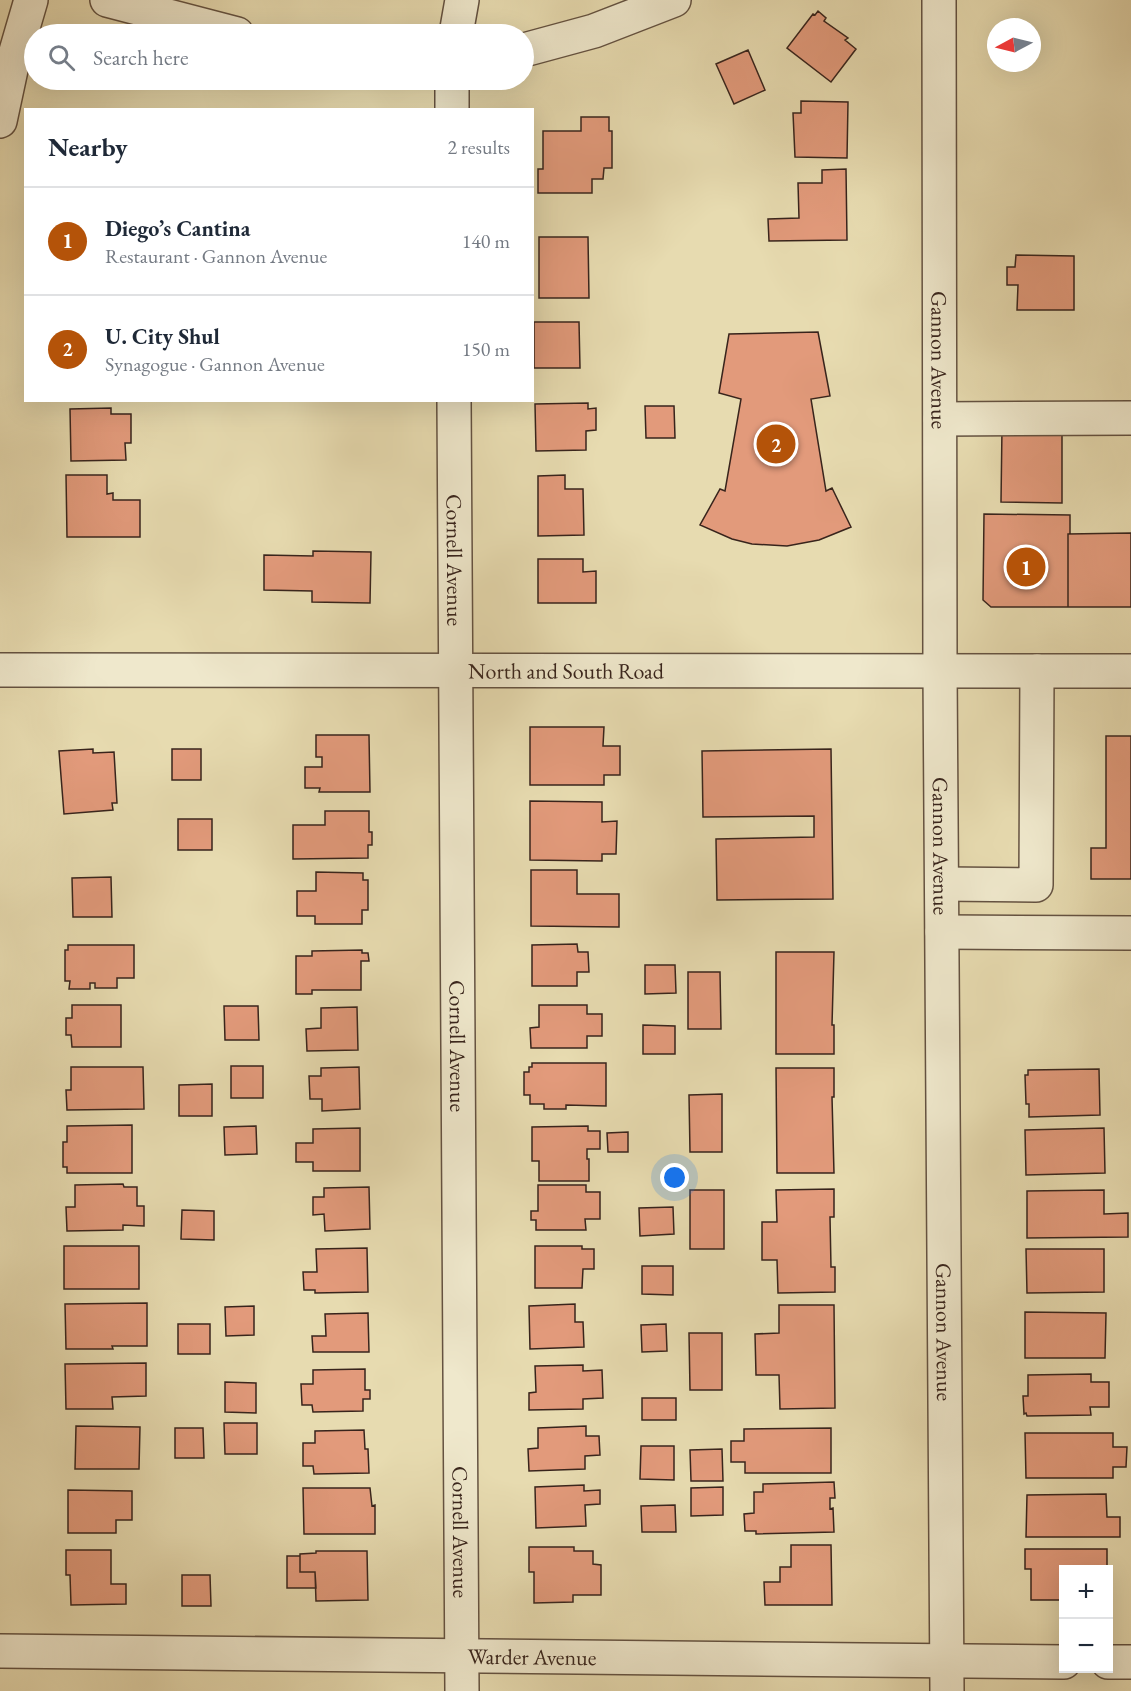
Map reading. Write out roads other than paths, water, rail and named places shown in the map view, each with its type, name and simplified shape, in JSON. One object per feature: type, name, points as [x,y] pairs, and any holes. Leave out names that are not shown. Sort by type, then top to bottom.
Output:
[{"type":"street","points":[[0,121],[12,65],[31,0]]},
{"type":"street","points":[[107,0],[199,24]]},
{"type":"street","points":[[458,24],[462,0]]},
{"type":"street","points":[[534,47],[594,31],[674,0]]},
{"type":"street","name":"Gannon Avenue","points":[[939,0],[940,670],[947,1676]]},
{"type":"street","points":[[452,90],[452,108]]},
{"type":"street","name":"Cornell Avenue","points":[[453,402],[462,1691]]},
{"type":"street","points":[[940,419],[1131,418]]},
{"type":"street","name":"North and South Road","points":[[0,670],[1131,672]]},
{"type":"street","points":[[942,884],[1036,885],[1037,671]]},
{"type":"street","points":[[942,932],[1131,933]]},
{"type":"street","name":"Warder Avenue","points":[[0,1651],[461,1656],[947,1676],[1059,1663]]},
{"type":"street","points":[[1113,1662],[1131,1662]]},
{"type":"place","name":"U. City Shul","points":[[776,444]]},
{"type":"place","name":"Diego’s Cantina","points":[[1026,567]]}]
